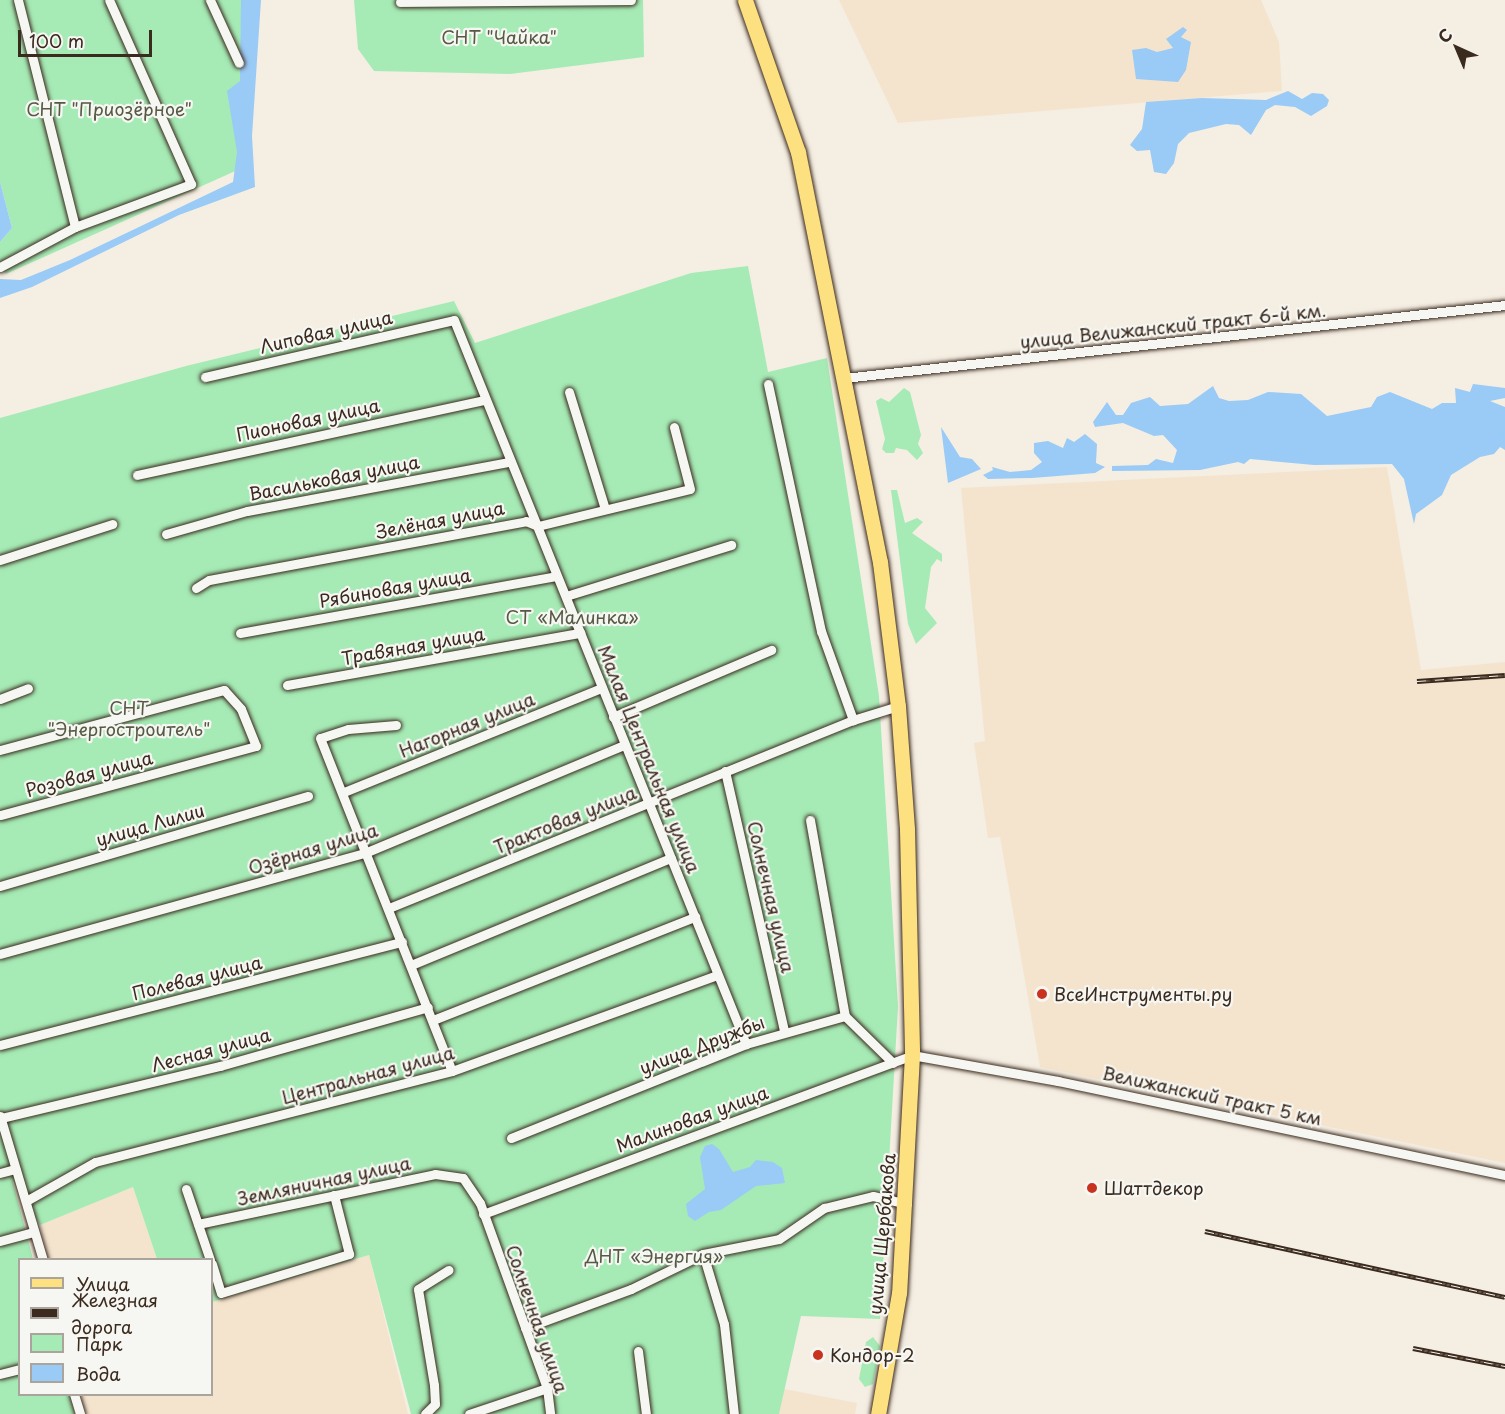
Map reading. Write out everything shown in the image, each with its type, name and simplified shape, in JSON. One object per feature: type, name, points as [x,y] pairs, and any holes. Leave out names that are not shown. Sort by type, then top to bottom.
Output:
[{"type":"main road","name":"улица Щербакова","points":[[745,0],[798,153],[880,562],[898,706],[907,829],[912,1055],[907,1204],[899,1293],[878,1414]]},
{"type":"street","points":[[18,0],[75,227]]},
{"type":"street","points":[[0,267],[75,227],[190,184],[109,0]]},
{"type":"street","points":[[210,0],[239,63]]},
{"type":"street","points":[[400,2],[631,0]]},
{"type":"street","name":"улица Велижанский тракт 6-й км.","points":[[844,378],[1505,305]]},
{"type":"street","name":"Липовая улица","points":[[205,377],[454,320]]},
{"type":"street","name":"Малая Центральная улица","points":[[454,320],[746,1044]]},
{"type":"street","points":[[768,384],[821,631],[853,720]]},
{"type":"street","points":[[569,392],[605,509]]},
{"type":"street","name":"Пионовая улица","points":[[137,475],[485,400]]},
{"type":"street","name":"Зелёная улица","points":[[196,588],[209,580],[526,521],[538,526],[690,489],[675,427]]},
{"type":"street","name":"Васильковая улица","points":[[166,534],[247,511],[510,462]]},
{"type":"street","points":[[0,560],[112,524]]},
{"type":"street","points":[[566,596],[731,545]]},
{"type":"street","name":"Рябиновая улица","points":[[240,633],[556,576]]},
{"type":"street","name":"Травяная улица","points":[[287,685],[580,633]]},
{"type":"street","points":[[613,717],[771,650]]},
{"type":"street","points":[[0,699],[28,688]]},
{"type":"street","name":"Нагорная улица","points":[[344,792],[602,688]]},
{"type":"street","name":"Розовая улица","points":[[0,750],[224,690],[241,708],[256,746],[0,815]]},
{"type":"street","name":"Трактовая улица","points":[[389,908],[853,720],[898,706]]},
{"type":"street","points":[[396,725],[348,729],[320,738],[344,792],[452,1071]]},
{"type":"street","name":"Озёрная улица","points":[[0,954],[367,852],[624,745]]},
{"type":"street","name":"Солнечная улица","points":[[725,771],[784,1031]]},
{"type":"street","name":"улица Лилии","points":[[0,886],[308,796]]},
{"type":"street","points":[[810,820],[845,1016],[893,1063]]},
{"type":"street","points":[[411,966],[671,858]]},
{"type":"street","points":[[433,1020],[695,917]]},
{"type":"street","name":"Полевая улица","points":[[0,1046],[402,942]]},
{"type":"street","name":"Центральная улица","points":[[26,1201],[95,1162],[452,1071],[717,975]]},
{"type":"street","name":"Лесная улица","points":[[0,1117],[220,1066],[428,1007]]},
{"type":"street","name":"улица Дружбы","points":[[511,1138],[746,1044],[784,1031],[845,1016]]},
{"type":"street","name":"Малиновая улица","points":[[483,1214],[912,1055]]},
{"type":"street","name":"Велижанский тракт 5 км","points":[[912,1055],[1058,1081],[1505,1175]]},
{"type":"street","points":[[0,1117],[26,1201],[33,1232],[43,1258]]},
{"type":"street","points":[[0,1173],[15,1169]]},
{"type":"street","name":"Земляничная улица","points":[[198,1224],[435,1174],[456,1175]]},
{"type":"street","name":"Солнечная улица","points":[[456,1175],[474,1190],[547,1388],[550,1414]]},
{"type":"street","points":[[186,1189],[209,1258]]},
{"type":"street","points":[[213,1267],[221,1293],[349,1254],[334,1195]]},
{"type":"street","points":[[525,1328],[631,1289],[703,1254],[779,1239],[824,1208],[873,1196],[907,1204]]},
{"type":"street","points":[[0,1241],[33,1232]]},
{"type":"street","points":[[703,1254],[724,1324],[734,1414]]},
{"type":"street","points":[[428,1414],[435,1404],[434,1385],[418,1289],[448,1270]]},
{"type":"street","points":[[638,1351],[646,1414]]},
{"type":"street","points":[[0,1374],[18,1370]]},
{"type":"street","points":[[469,1414],[547,1388]]},
{"type":"street","points":[[74,1396],[80,1414]]},
{"type":"shaded area","points":[[839,0],[1261,0],[1279,42],[1282,91],[898,123]]},
{"type":"shaded area","points":[[1387,467],[1421,670],[1505,662],[1505,1163],[1040,1067],[1000,837],[988,838],[974,743],[985,741],[961,488]]},
{"type":"shaded area","points":[[133,1187],[157,1258],[48,1258],[40,1225]]},
{"type":"shaded area","points":[[369,1255],[408,1414],[86,1414],[81,1396],[213,1396],[213,1302]]},
{"type":"shaded area","points":[[784,1389],[857,1403],[855,1414],[779,1414]]},
{"type":"green space","name":"СНТ \"Приозёрное\"","points":[[0,0],[250,0],[242,168],[6,274],[0,267],[0,242],[12,228],[0,182]]},
{"type":"green space","name":"СНТ \"Чайка\"","points":[[354,0],[643,0],[644,57],[510,74],[374,71],[358,49]]},
{"type":"green space","name":"CТ «Малинка»","points":[[748,266],[768,372],[827,358],[879,696],[898,1006],[880,1319],[801,1316],[779,1414],[411,1414],[369,1255],[213,1302],[213,1258],[157,1258],[133,1187],[40,1225],[12,1179],[33,1258],[18,1258],[18,1396],[70,1396],[75,1414],[0,1414],[0,418],[186,366],[454,301],[475,343],[691,273]]},
{"type":"green space","points":[[904,388],[910,392],[921,435],[918,444],[923,453],[917,460],[907,450],[896,448],[894,453],[886,453],[882,449],[885,439],[876,401],[881,398],[889,402]]},
{"type":"green space","points":[[891,490],[897,490],[905,523],[917,518],[923,522],[912,533],[942,554],[942,562],[937,559],[931,567],[925,608],[937,623],[916,644],[908,624]]},
{"type":"green space","points":[[873,1337],[880,1346],[873,1384],[865,1387],[859,1379],[866,1342]]},
{"type":"water","points":[[241,0],[261,0],[252,136],[255,187],[179,215],[32,287],[0,298],[0,279],[21,280],[70,260],[233,182],[237,152],[227,91],[240,81]]},
{"type":"water","points":[[1183,27],[1187,30],[1181,37],[1191,42],[1186,70],[1178,82],[1136,79],[1132,50],[1146,48],[1157,52],[1173,48],[1166,39]]},
{"type":"water","points":[[1288,91],[1302,99],[1312,93],[1323,94],[1329,100],[1327,106],[1311,116],[1295,107],[1275,105],[1266,110],[1251,135],[1239,125],[1226,124],[1189,133],[1178,144],[1174,163],[1166,174],[1154,172],[1150,150],[1137,151],[1130,145],[1142,129],[1146,102],[1202,98],[1266,100]]},
{"type":"water","points":[[0,182],[12,228],[0,242]]},
{"type":"water","points":[[1473,384],[1505,388],[1505,398],[1490,401],[1505,407],[1505,450],[1500,447],[1494,454],[1480,457],[1451,475],[1442,495],[1416,514],[1414,524],[1404,479],[1392,464],[1314,465],[1250,459],[1244,464],[1238,462],[1200,470],[1112,471],[1112,466],[1148,465],[1156,459],[1173,463],[1177,450],[1163,435],[1154,436],[1123,423],[1095,427],[1093,422],[1107,402],[1116,415],[1123,415],[1131,403],[1150,397],[1160,406],[1188,404],[1213,386],[1219,398],[1229,401],[1248,400],[1268,392],[1301,394],[1327,416],[1371,407],[1377,397],[1390,392],[1432,409],[1442,403],[1456,403],[1455,388],[1470,392]]},
{"type":"water","points":[[941,427],[960,457],[972,459],[981,469],[948,483]]},
{"type":"water","points":[[1085,434],[1097,444],[1096,463],[1105,467],[1095,473],[988,479],[983,475],[993,470],[992,467],[1010,472],[1031,470],[1042,462],[1034,453],[1034,443],[1048,441],[1063,448],[1067,438],[1074,442]]},
{"type":"water","points":[[712,1144],[719,1149],[733,1172],[750,1167],[756,1160],[773,1162],[782,1168],[785,1183],[756,1186],[721,1210],[709,1212],[695,1221],[688,1216],[686,1204],[705,1189],[700,1157],[705,1146]]},
{"type":"railway","points":[[1417,681],[1505,675]]},
{"type":"railway","points":[[1205,1231],[1505,1297]]},
{"type":"railway","points":[[1413,1348],[1505,1366]]},
{"type":"place","name":"ВсеИнструменты.ру","points":[[1042,994]]},
{"type":"place","name":"Шаттдекор","points":[[1092,1188]]},
{"type":"place","name":"Кондор-2","points":[[818,1355]]},
{"type":"park label","name":"СНТ \"Энергостроитель\"","points":[[129,719]]},
{"type":"park label","name":"ДНТ «Энергия»","points":[[654,1256]]}]
